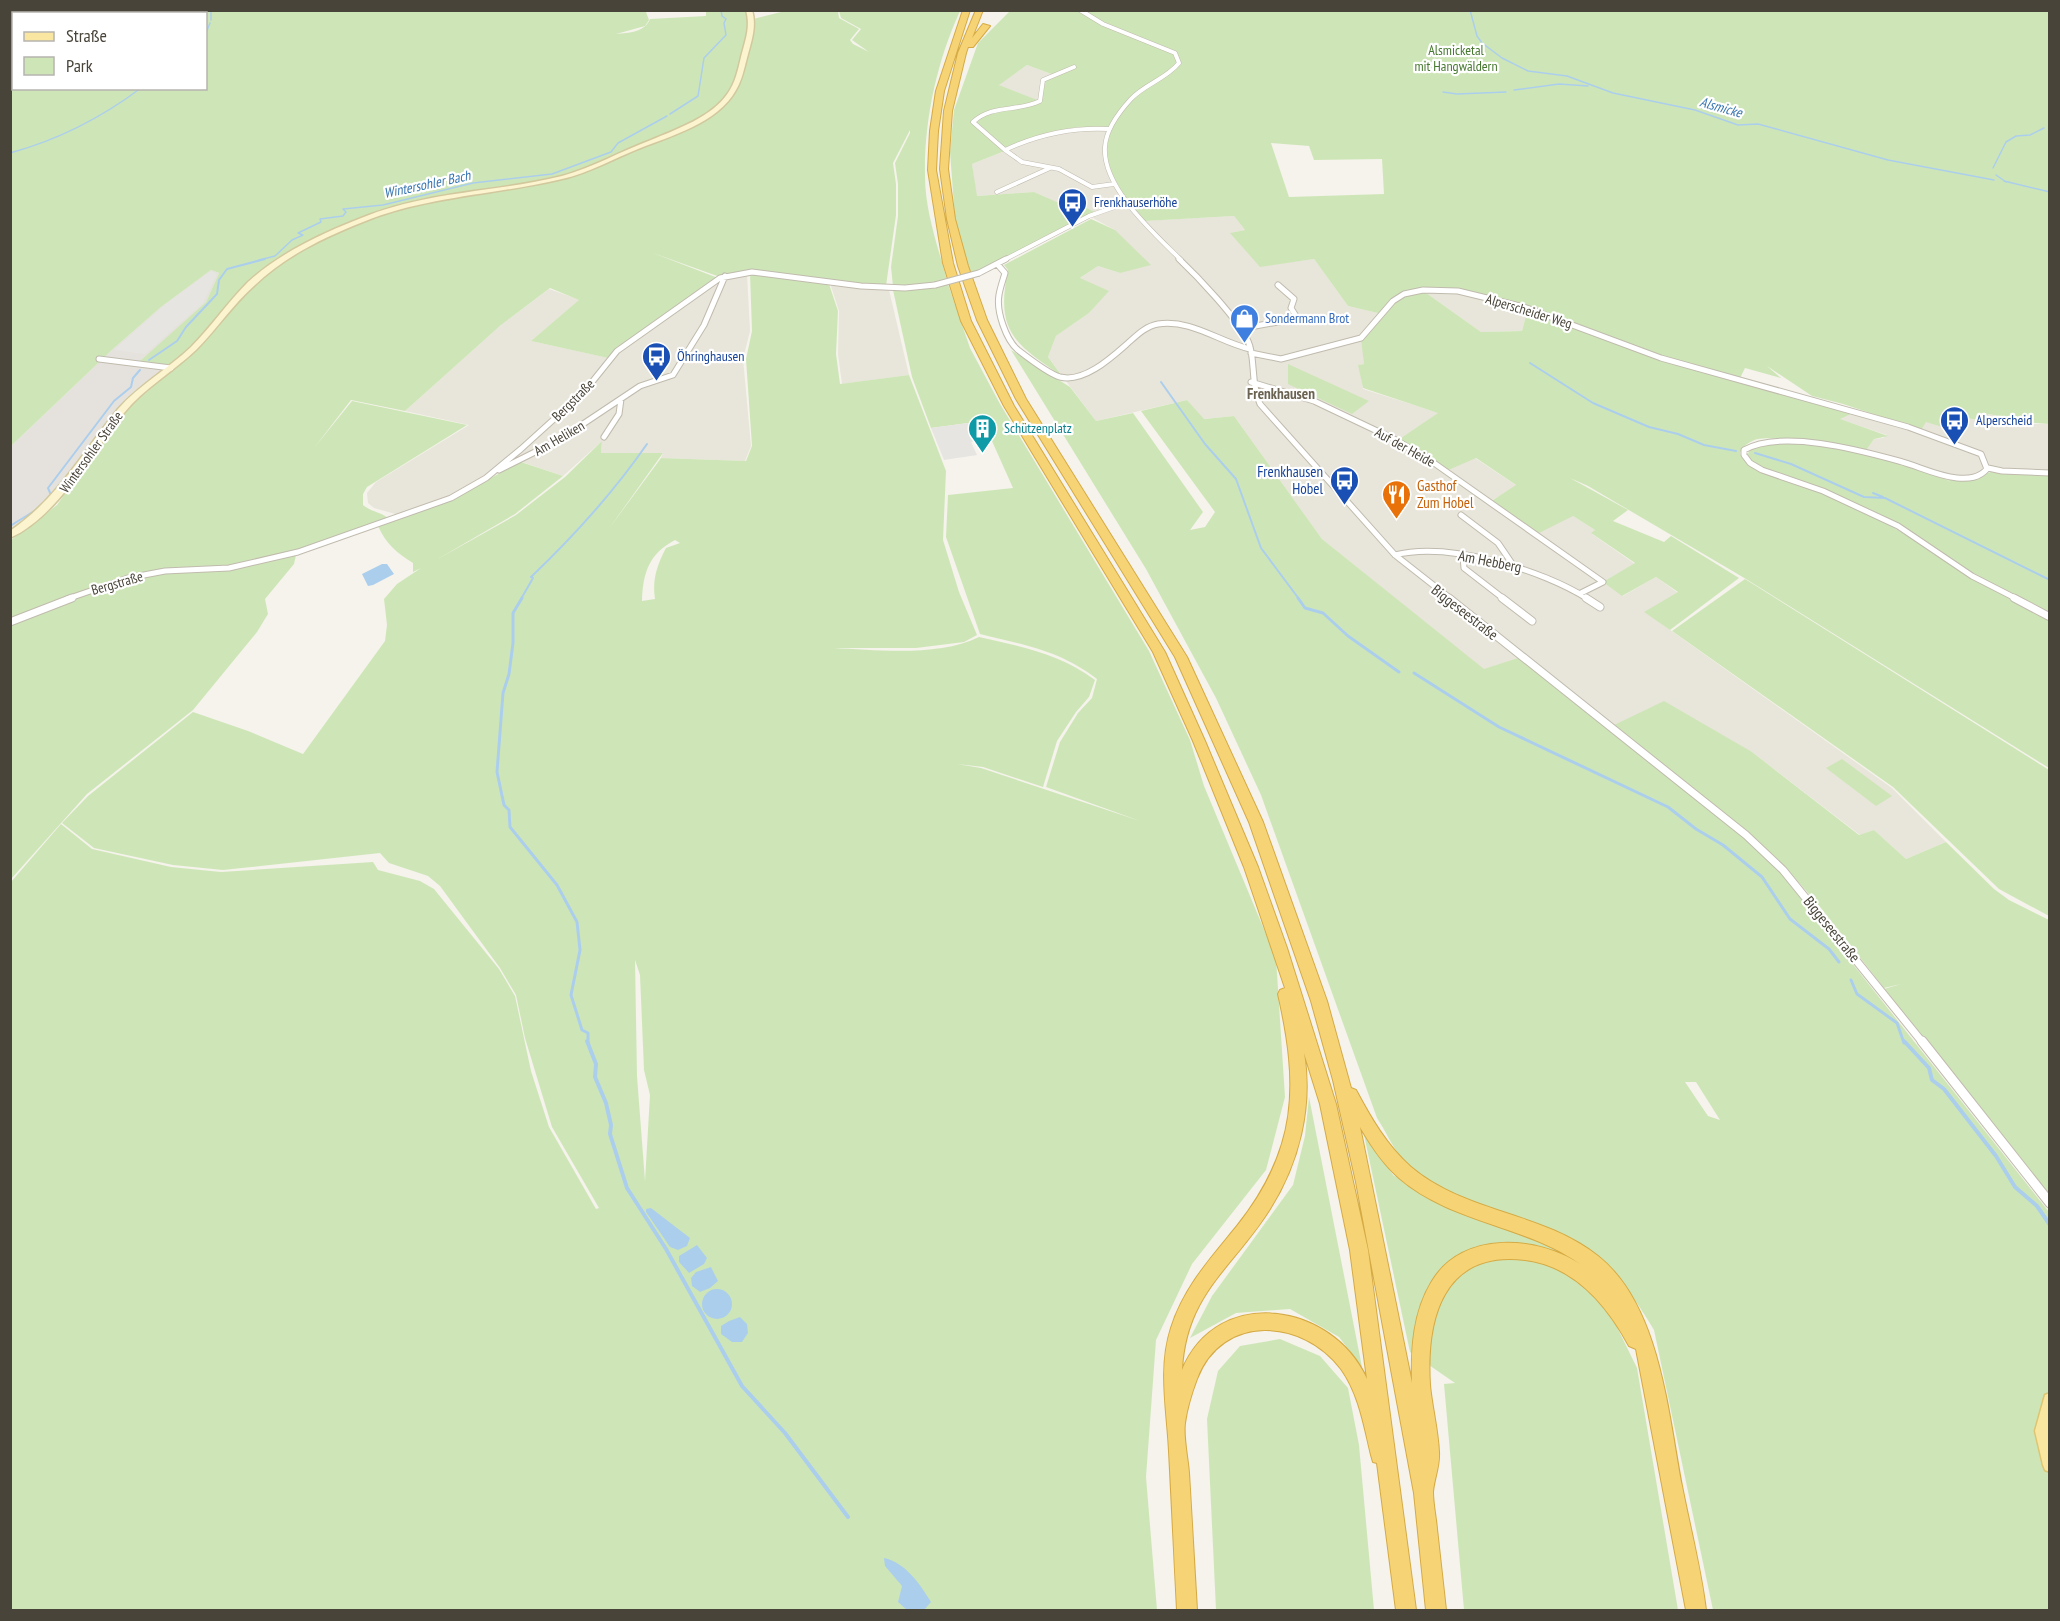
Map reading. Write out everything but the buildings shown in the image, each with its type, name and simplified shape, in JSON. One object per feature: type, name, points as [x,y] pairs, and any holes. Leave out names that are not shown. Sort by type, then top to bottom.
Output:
[{"type":"highway","points":[[967,10],[940,92],[934,131],[932,170],[948,263],[966,321],[1010,406],[1158,652],[1199,741],[1251,867],[1280,948],[1328,1104],[1359,1250],[1396,1516],[1406,1611]]},
{"type":"highway","points":[[980,10],[962,53],[948,111],[944,169],[951,219],[963,266],[982,320],[1021,399],[1181,657],[1256,822],[1319,1002],[1341,1080],[1364,1182],[1424,1492],[1436,1611]]},
{"type":"highway","points":[[962,53],[986,26]]},
{"type":"highway","points":[[1187,1611],[1172,1376],[1176,1343],[1186,1312],[1205,1277],[1265,1205],[1283,1171],[1295,1136],[1299,1100],[1298,1072],[1292,1022],[1280,977],[1280,948]]},
{"type":"highway","points":[[1341,1080],[1377,1143],[1394,1163],[1416,1182],[1458,1204],[1556,1238],[1582,1253],[1605,1273],[1622,1294],[1635,1318],[1650,1369],[1696,1611]]},
{"type":"highway","points":[[1424,1492],[1430,1462],[1421,1384],[1424,1325],[1437,1288],[1460,1264],[1492,1252],[1516,1250],[1542,1255],[1567,1266],[1591,1281],[1612,1301],[1628,1325],[1650,1369]]},
{"type":"highway","points":[[1177,1429],[1184,1392],[1194,1364],[1216,1338],[1236,1327],[1258,1321],[1281,1322],[1306,1329],[1338,1352],[1347,1362],[1361,1386],[1396,1516]]},
{"type":"main road","points":[[2049,1400],[2042,1431],[2049,1466]]},
{"type":"street","name":"Wintersohler Straße","points":[[10,535],[52,503],[124,406],[186,356],[255,280],[293,255],[348,226],[384,212],[436,197],[568,176],[705,116],[726,100],[737,82],[752,29],[749,10]]},
{"type":"street","points":[[1080,10],[1103,24],[1175,53],[1178,58],[1179,63],[1174,71],[1138,92],[1109,129],[1106,160],[1114,184],[1126,203],[1199,279],[1239,329],[1250,351]]},
{"type":"street","points":[[1074,67],[1043,80],[1040,101],[1035,104],[980,114],[974,122],[1022,162],[1059,169],[1092,187],[1114,184]]},
{"type":"street","points":[[1005,150],[1055,131],[1085,127],[1109,129]]},
{"type":"street","points":[[997,192],[1050,168]]},
{"type":"street","name":"Bergstraße","points":[[10,622],[128,578],[165,571],[229,568],[302,551],[439,503],[475,486],[494,473],[584,392],[617,351],[710,284],[725,276],[752,272],[861,286],[905,288],[935,285],[979,273],[998,265],[1089,216],[1126,203]]},
{"type":"street","name":"Alperscheider Weg","points":[[998,265],[1005,273],[998,297],[1000,314],[1009,337],[1016,348],[1059,377],[1071,378],[1083,375],[1112,357],[1146,328],[1160,324],[1199,328],[1231,345],[1281,359],[1361,339],[1393,301],[1404,294],[1441,289],[1524,307],[1661,358],[1908,427],[1981,454],[1988,468]]},
{"type":"street","name":"Am Heliken","points":[[494,473],[549,445],[647,382],[673,375],[704,325],[725,276]]},
{"type":"street","points":[[1239,329],[1294,319],[1296,316],[1291,308],[1294,299],[1288,291],[1278,285]]},
{"type":"street","name":"Biggeseestraße","points":[[1250,351],[1251,381],[1260,404],[1395,555],[1746,835],[1783,870],[2049,1203]]},
{"type":"street","points":[[99,359],[171,368]]},
{"type":"street","name":"Auf der Heide","points":[[1251,381],[1314,402],[1416,451],[1603,582],[1581,593]]},
{"type":"street","name":"Am Heliken","points":[[604,437],[612,428],[622,404],[621,399]]},
{"type":"street","points":[[2049,473],[2002,471],[1988,468],[1980,475],[1962,478],[1859,452],[1773,440],[1753,443],[1744,451],[1744,458],[1755,466],[1823,491],[1879,516],[1916,537],[1972,576],[2049,617]]},
{"type":"street","points":[[1461,515],[1498,542],[1506,550],[1513,565]]},
{"type":"street","name":"Am Hebberg","points":[[1395,555],[1415,550],[1463,555],[1527,568],[1581,593],[1600,607]]},
{"type":"street","points":[[1463,555],[1464,568],[1533,621]]},
{"type":"shaded area","points":[[1027,65],[1054,75],[1040,84],[1039,101],[998,85]]},
{"type":"shaded area","points":[[1108,129],[1104,142],[1104,160],[1113,184],[1124,203],[1097,213],[1066,198],[1057,202],[1034,192],[976,196],[972,164],[1056,131]]},
{"type":"shaded area","points":[[1126,204],[1143,221],[1234,216],[1245,230],[1231,233],[1260,266],[1314,259],[1348,306],[1383,314],[1363,344],[1364,364],[1359,365],[1363,389],[1439,413],[1398,440],[1475,458],[1517,486],[1489,502],[1573,516],[1595,530],[1592,534],[1635,564],[1604,582],[1623,596],[1656,577],[1678,593],[1645,612],[1892,788],[1946,842],[1906,859],[1874,830],[1860,835],[1752,752],[1612,726],[1524,657],[1484,670],[1322,539],[1234,416],[1203,419],[1187,400],[1096,421],[1048,357],[1056,336],[1089,313],[1108,291],[1079,279],[1098,266],[1120,273],[1115,230],[1091,217]]},
{"type":"shaded area","points":[[211,270],[219,273],[206,302],[140,362],[170,366],[121,405],[49,503],[11,532],[11,446],[113,349],[161,307]]},
{"type":"shaded area","points":[[211,271],[217,274],[203,303],[145,354],[114,350],[166,304]]},
{"type":"shaded area","points":[[747,274],[750,331],[743,359],[751,446],[745,461],[661,458],[663,453],[601,453],[602,441],[563,476],[519,461],[475,486],[399,515],[374,508],[368,503],[367,493],[376,482],[469,425],[405,411],[501,325],[549,289],[580,300],[531,341],[613,359],[619,352],[711,284],[731,275]]},
{"type":"shaded area","points":[[830,283],[889,290],[909,375],[842,384],[838,354],[839,311]]},
{"type":"shaded area","points":[[1440,289],[1528,308],[1522,331],[1481,332],[1422,290]]},
{"type":"shaded area","points":[[1851,414],[1912,431],[1925,422],[1951,416],[1986,421],[1987,414],[2019,419],[2020,422],[2030,424],[2049,424],[2049,472],[1998,469],[1985,465],[1982,471],[1975,476],[1960,477],[1865,452],[1874,439],[1887,435],[1839,419]]},
{"type":"shaded area","points":[[983,421],[991,439],[971,442],[977,455],[944,460],[931,428]]},
{"type":"green space","points":[[11,11],[648,11],[646,12],[649,20],[645,26],[650,19],[706,16],[706,11],[747,11],[749,23],[742,63],[754,29],[753,19],[785,11],[838,11],[839,18],[859,29],[850,40],[853,44],[869,52],[852,40],[861,29],[841,18],[839,11],[960,11],[939,70],[930,112],[925,155],[927,202],[947,280],[929,284],[893,286],[891,267],[898,216],[898,184],[895,163],[910,130],[893,163],[896,215],[886,286],[830,282],[752,271],[720,277],[653,253],[718,278],[608,358],[531,341],[579,300],[550,288],[501,325],[405,411],[351,400],[314,448],[352,401],[467,425],[367,487],[363,494],[363,505],[389,519],[272,557],[200,569],[200,571],[226,570],[296,555],[294,564],[265,599],[268,614],[257,632],[193,710],[87,794],[11,879],[11,540],[57,505],[120,415],[176,367],[139,362],[206,302],[219,273],[211,270],[161,307],[113,349],[11,446]],"holes":[[[645,26],[631,32],[616,34]]]},
{"type":"green space","points":[[1010,11],[1079,11],[1090,18],[1173,53],[1178,63],[1173,71],[1137,91],[1109,127],[1078,127],[1055,131],[972,164],[977,196],[1034,192],[1057,202],[1066,198],[1097,213],[997,264],[969,274],[955,219],[950,152],[954,110],[978,43]],"holes":[[[1027,65],[1054,75],[1041,84],[1040,101],[999,85]]]},
{"type":"green space","name":"Alsmicketal mit Hangwäldern","points":[[1081,11],[2049,11],[2049,424],[2019,422],[2018,419],[1988,414],[1987,421],[1951,416],[1949,429],[1926,422],[1921,430],[1812,396],[1767,366],[1781,378],[1745,368],[1740,378],[1662,357],[1552,315],[1458,291],[1403,293],[1382,314],[1348,306],[1314,259],[1260,267],[1230,233],[1245,230],[1234,216],[1145,221],[1118,186],[1110,169],[1107,152],[1109,136],[1116,120],[1128,103],[1146,87],[1173,71],[1180,63],[1175,53],[1116,30]],"holes":[[[1271,143],[1309,146],[1314,160],[1382,159],[1384,194],[1289,197]]]},
{"type":"green space","points":[[1091,219],[1115,230],[1151,265],[1120,273],[1098,266],[1080,278],[1109,291],[1089,313],[1056,336],[1048,357],[1062,376],[1032,355],[1012,334],[1004,308],[1008,270],[1004,265]]},
{"type":"green space","points":[[750,273],[829,284],[838,311],[836,354],[840,384],[909,375],[946,471],[943,540],[959,592],[977,635],[964,642],[916,648],[834,648],[888,651],[927,650],[963,643],[979,637],[1039,652],[1067,663],[1095,680],[1089,697],[1057,741],[1043,787],[983,767],[957,764],[981,768],[1140,821],[1046,787],[1060,742],[1078,713],[1092,698],[1097,679],[1055,655],[1027,645],[980,634],[946,537],[948,495],[1013,488],[983,421],[931,428],[912,377],[893,290],[948,284],[970,348],[1000,404],[1149,651],[1190,740],[1204,786],[1276,958],[1285,1097],[1266,1170],[1192,1264],[1156,1340],[1146,1477],[1157,1610],[11,1610],[11,882],[61,824],[92,849],[171,867],[221,872],[373,862],[378,870],[420,881],[434,889],[499,969],[515,996],[531,1071],[549,1127],[596,1209],[599,1208],[552,1127],[525,1038],[516,995],[500,968],[440,886],[428,876],[389,863],[380,853],[223,870],[173,865],[94,848],[62,823],[88,796],[193,712],[248,731],[303,754],[385,641],[387,625],[384,599],[397,584],[421,568],[413,572],[413,563],[392,547],[378,526],[444,503],[521,462],[563,476],[515,514],[436,560],[516,515],[565,477],[602,441],[601,453],[663,453],[608,530],[661,458],[746,461],[752,446],[746,359],[752,331]],"holes":[[[675,540],[680,543],[666,548],[658,567],[654,585],[655,599],[642,601],[644,581],[649,565],[659,551]],[[635,960],[640,975],[644,1070],[650,1095],[645,1181],[637,1076]]]},
{"type":"green space","points":[[1422,290],[1481,332],[1522,331],[1528,308],[1620,343],[1841,410],[1851,414],[1840,419],[1888,436],[1874,439],[1865,452],[1795,440],[1768,438],[1750,442],[1740,453],[1744,460],[1763,472],[1820,492],[1876,518],[2049,618],[2049,768],[1746,579],[1588,486],[1570,478],[1628,510],[1613,521],[1664,542],[1671,536],[1739,578],[1670,630],[1644,612],[1678,592],[1656,577],[1622,596],[1603,582],[1635,563],[1591,533],[1595,530],[1573,516],[1535,535],[1490,502],[1516,485],[1476,458],[1446,471],[1398,440],[1438,413],[1363,388],[1358,365],[1364,364],[1361,339],[1394,303],[1411,293]]},
{"type":"green space","points":[[1011,350],[1070,387],[1096,421],[1133,413],[1203,512],[1190,530],[1205,527],[1215,512],[1141,411],[1187,400],[1204,419],[1234,416],[1322,539],[1484,669],[1518,658],[1744,837],[1780,872],[2049,1212],[2049,1610],[1713,1610],[1654,1330],[1627,1289],[1605,1265],[1580,1245],[1544,1226],[1457,1195],[1437,1185],[1418,1173],[1398,1153],[1377,1118],[1261,795],[1216,698],[1146,569]],"holes":[[[1685,1082],[1696,1082],[1720,1120],[1708,1116]]]},
{"type":"green space","points":[[1288,364],[1369,401],[1352,414],[1288,384]]},
{"type":"green space","points":[[1784,441],[1894,460],[1917,466],[1950,482],[1941,474],[1964,480],[1994,471],[2022,475],[2049,474],[2049,617],[1975,577],[1893,521],[1823,490],[1757,465],[1747,457],[1751,445]]},
{"type":"green space","points":[[1745,579],[2049,770],[2049,916],[1999,889],[1893,787],[1672,631]]},
{"type":"green space","points":[[1664,701],[1752,752],[1859,835],[1874,830],[1906,859],[1946,842],[1994,889],[2009,900],[2049,920],[2049,1196],[1884,989],[1901,984],[1884,988],[1787,869],[1612,726]]},
{"type":"green space","points":[[1842,759],[1892,796],[1876,806],[1826,768]]},
{"type":"green space","points":[[1309,1097],[1362,1367],[1339,1337],[1290,1309],[1236,1313],[1190,1338],[1212,1296],[1293,1185],[1305,1136]]},
{"type":"green space","points":[[1363,1130],[1393,1175],[1438,1203],[1543,1243],[1580,1265],[1616,1325],[1637,1368],[1678,1610],[1464,1610],[1444,1384],[1455,1383],[1410,1352]]},
{"type":"green space","points":[[1280,1339],[1320,1356],[1348,1388],[1359,1445],[1374,1610],[1216,1610],[1207,1419],[1218,1371],[1240,1346]]},
{"type":"water","points":[[382,564],[387,564],[394,574],[368,586],[362,574]]},
{"type":"water","points":[[651,1208],[690,1238],[687,1246],[678,1250],[670,1247],[646,1212],[646,1209]]},
{"type":"water","points":[[697,1245],[707,1258],[704,1264],[689,1273],[679,1262],[679,1256]]},
{"type":"water","points":[[711,1267],[718,1281],[710,1288],[700,1292],[692,1286],[691,1278],[696,1272]]},
{"type":"water","points":[[717,1289],[728,1293],[732,1304],[728,1315],[717,1319],[706,1315],[702,1304],[706,1293]]},
{"type":"water","points":[[740,1317],[747,1324],[748,1333],[742,1342],[732,1342],[721,1334],[721,1326]]},
{"type":"water","points":[[884,1558],[899,1564],[917,1581],[931,1602],[924,1610],[907,1610],[898,1602],[902,1586],[885,1566]]},
{"type":"waterway","points":[[211,10],[211,20]]},
{"type":"waterway","name":"Wintersohler Bach","points":[[670,114],[698,96],[704,58],[726,35],[724,23],[726,19],[722,16],[721,10]]},
{"type":"waterway","name":"Alsmicke","points":[[1470,10],[1477,36],[1482,43],[1502,58],[1528,71],[1567,76],[1613,93],[1695,110],[1738,125],[1758,124],[1888,160],[1994,180]]},
{"type":"waterway","points":[[207,30],[210,23]]},
{"type":"waterway","points":[[1514,90],[1559,84],[1588,86]]},
{"type":"waterway","points":[[10,153],[62,135],[110,109],[138,90]]},
{"type":"waterway","points":[[1443,92],[1457,94],[1506,92]]},
{"type":"waterway","name":"Wintersohler Bach","points":[[259,260],[275,256],[292,240],[303,235],[298,233],[321,222],[320,219],[343,216],[346,212],[343,209],[383,205],[473,183],[552,174],[611,152],[618,143],[667,116]]},
{"type":"waterway","points":[[1993,168],[2006,142],[2016,136],[2030,135],[2044,128]]},
{"type":"waterway","name":"Alsmicke","points":[[1996,175],[2005,181]]},
{"type":"waterway","name":"Alsmicke","points":[[2005,181],[2050,192]]},
{"type":"waterway","name":"Wintersohler Bach","points":[[149,360],[177,341],[186,327],[217,294],[219,280],[227,269],[265,259]]},
{"type":"waterway","points":[[1530,363],[1593,403],[1649,427],[1678,434],[1704,445],[1736,451]]},
{"type":"waterway","name":"Wintersohler Bach","points":[[47,499],[51,495],[48,488],[114,401],[131,387],[133,378],[140,370]]},
{"type":"waterway","points":[[1161,382],[1205,444],[1236,479],[1261,548],[1299,599]]},
{"type":"waterway","points":[[521,599],[533,578],[531,577],[592,514],[647,444]]},
{"type":"waterway","points":[[1755,453],[1791,464],[1864,497],[1885,498],[2050,580]]},
{"type":"waterway","points":[[1873,493],[1883,497]]},
{"type":"waterway","name":"Wintersohler Bach","points":[[10,526],[36,510]]},
{"type":"waterway","points":[[522,598],[513,613],[513,643],[509,674],[503,693],[497,772],[504,805],[509,810],[510,827],[557,885],[577,922],[580,950],[571,995],[582,1030],[588,1033],[588,1043]]},
{"type":"waterway","points":[[1298,598],[1305,608],[1323,613],[1348,636],[1399,672]]},
{"type":"waterway","points":[[1414,673],[1499,727],[1668,807],[1696,829],[1723,845],[1762,877],[1790,919],[1829,949],[1839,962]]},
{"type":"waterway","points":[[1851,980],[1857,994],[1897,1023],[1904,1043]]},
{"type":"waterway","points":[[587,1041],[596,1064],[595,1077],[606,1103],[611,1125],[610,1134],[627,1188],[666,1249],[742,1386],[785,1433],[848,1517]]},
{"type":"waterway","points":[[1904,1041],[1929,1068],[1932,1080],[1944,1089],[1996,1156],[2015,1187],[2037,1206],[2050,1225]]},
{"type":"place","name":"Frenkhauserhöhe","points":[[1073,228]]},
{"type":"place","name":"Sondermann Brot","points":[[1244,344]]},
{"type":"place","name":"Öhringhausen","points":[[656,382]]},
{"type":"place","name":"Alperscheid","points":[[1955,446]]},
{"type":"place","name":"Schützenplatz","points":[[983,454]]},
{"type":"place","name":"Frenkhausen Hobel","points":[[1344,506]]},
{"type":"place","name":"Gasthof Zum Hobel","points":[[1396,520]]},
{"type":"district","name":"Frenkhausen","points":[[1281,393]]}]
